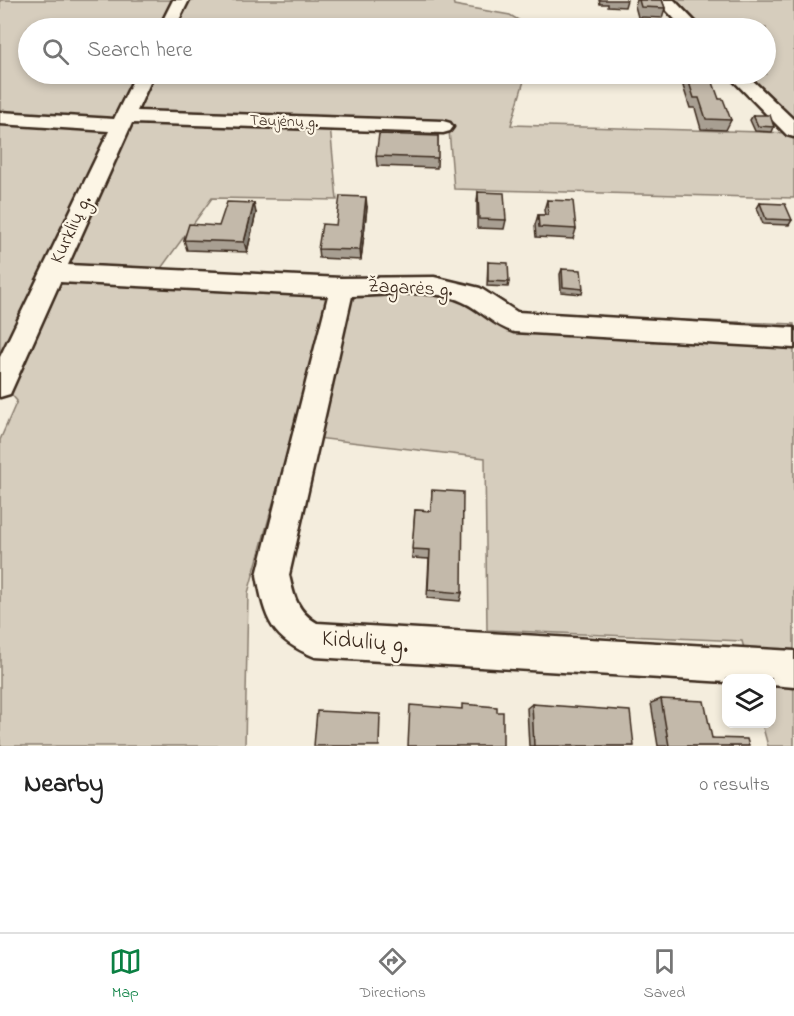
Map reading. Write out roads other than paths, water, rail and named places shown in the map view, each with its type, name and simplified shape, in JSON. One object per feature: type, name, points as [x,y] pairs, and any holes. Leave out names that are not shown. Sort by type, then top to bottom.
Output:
[{"type":"street","points":[[172,18],[181,0]]},
{"type":"street","points":[[665,0],[682,18]]},
{"type":"street","name":"Kurklių g.","points":[[0,386],[140,84]]},
{"type":"street","points":[[746,84],[794,131]]},
{"type":"street","name":"Taujėnų g.","points":[[0,118],[443,127]]},
{"type":"street","name":"Žagarės g.","points":[[52,273],[342,287],[446,288],[467,293],[490,306],[499,317],[514,322],[794,338]]},
{"type":"street","name":"Kidulių g.","points":[[342,287],[273,575],[279,608],[293,631],[315,640],[794,669]]}]
